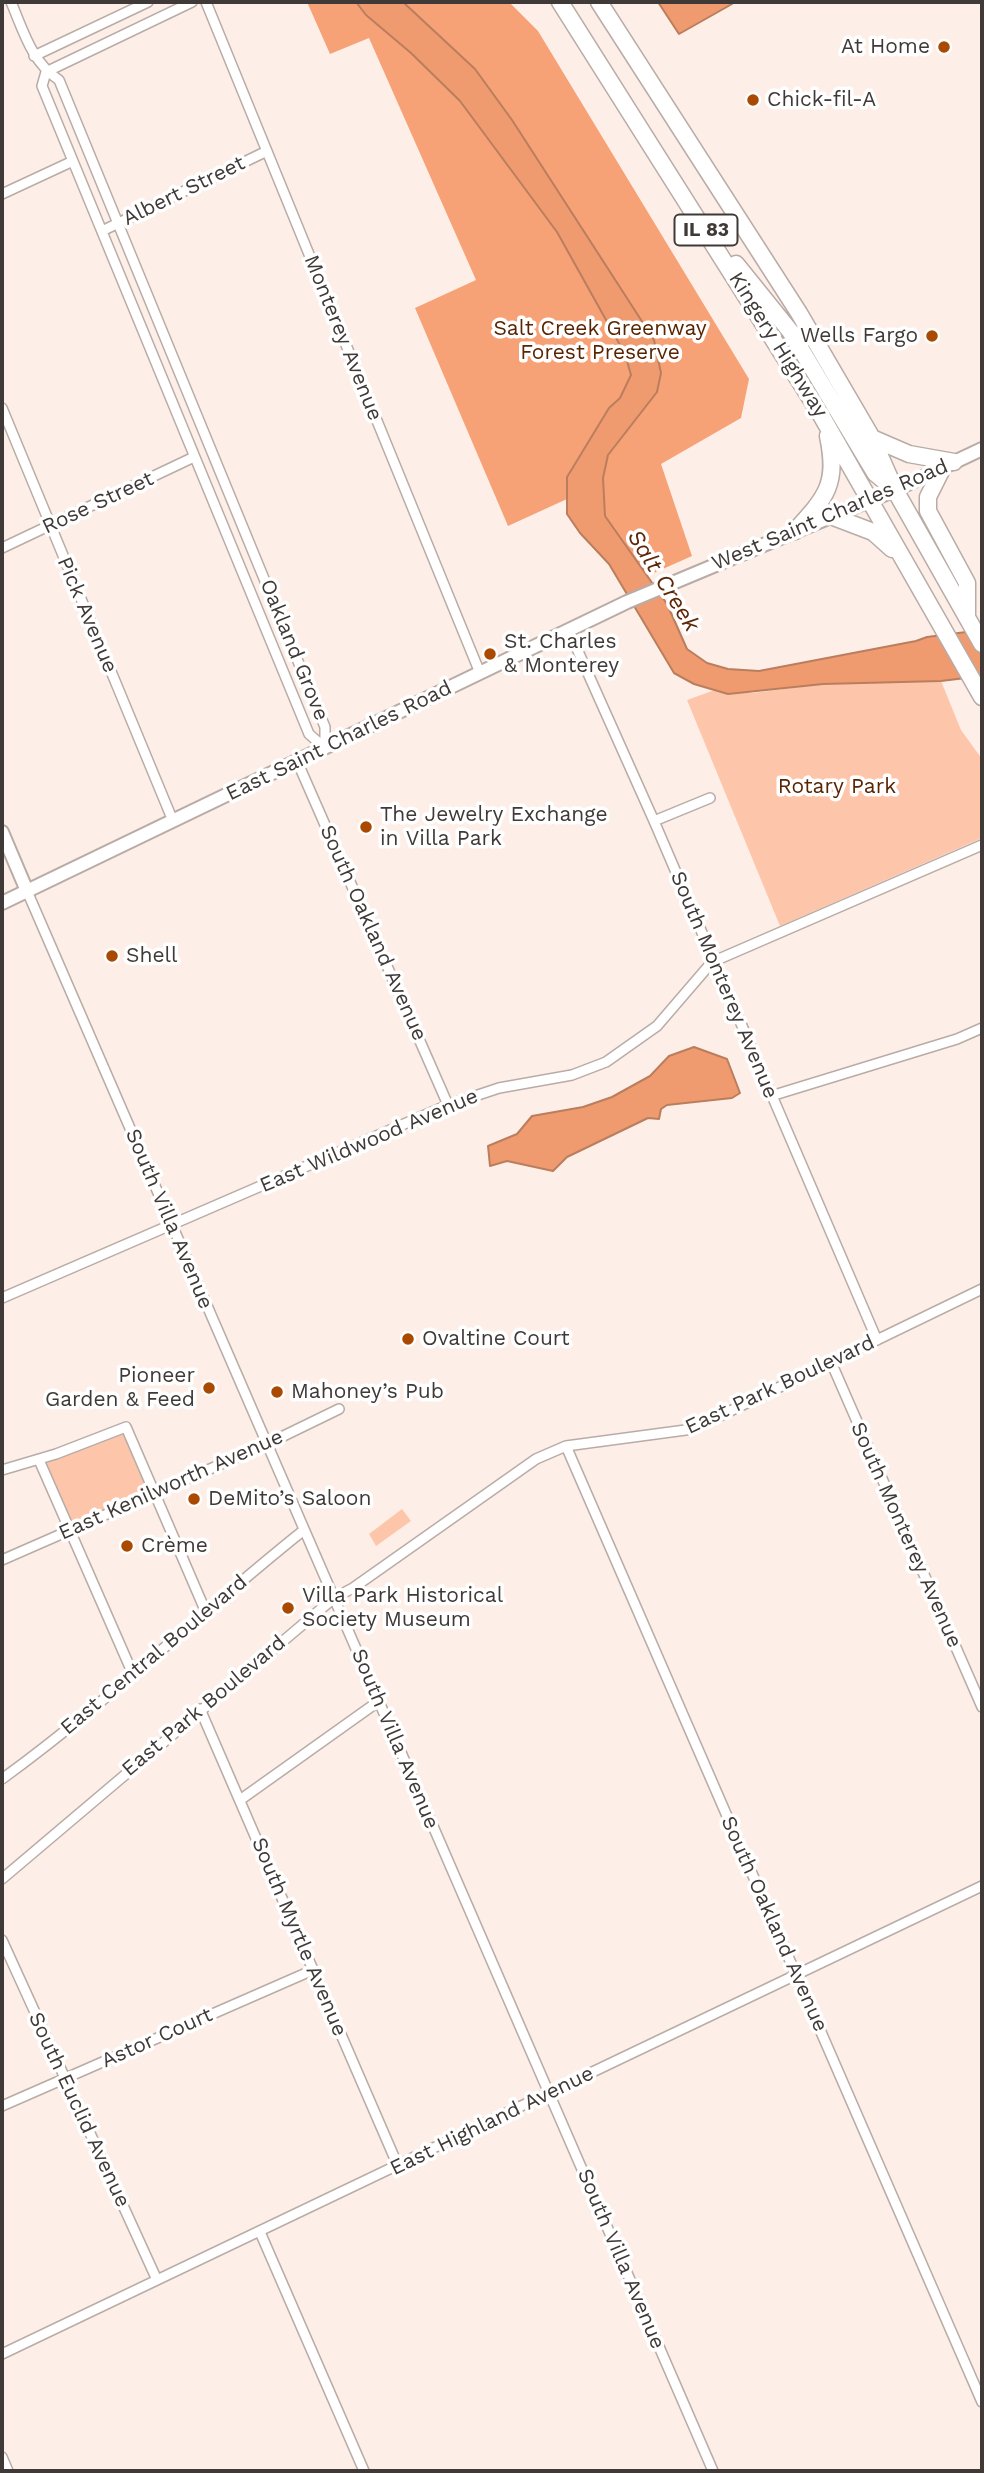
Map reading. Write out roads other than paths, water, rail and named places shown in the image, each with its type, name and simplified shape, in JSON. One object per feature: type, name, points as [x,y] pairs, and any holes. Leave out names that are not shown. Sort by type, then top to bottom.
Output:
[{"type":"highway","name":"Kingery Highway","points":[[560,2],[712,239],[825,423],[982,697]]},
{"type":"highway","name":"Kingery Highway","points":[[599,2],[799,313],[872,439],[895,489],[982,644]]},
{"type":"highway","points":[[712,239],[740,267],[790,331],[875,473],[895,489]]},
{"type":"highway","points":[[795,531],[817,507],[831,480],[834,466],[825,423]]},
{"type":"highway","points":[[872,439],[909,454],[948,464],[929,498],[928,511],[967,583],[970,622]]},
{"type":"highway","points":[[831,516],[873,532],[904,561]]},
{"type":"main road","name":"West Saint Charles Road","points":[[677,580],[895,489],[982,449]]},
{"type":"main road","name":"East Saint Charles Road","points":[[2,904],[677,580]]},
{"type":"main road","points":[[2,832],[27,891]]},
{"type":"street","name":"Oakland Grove","points":[[11,2],[34,56],[46,72],[59,80],[325,727],[325,748]]},
{"type":"street","points":[[34,56],[148,2]]},
{"type":"street","points":[[46,72],[192,2]]},
{"type":"street","name":"Monterey Avenue","points":[[206,2],[480,673]]},
{"type":"street","name":"Oakland Grove","points":[[46,72],[42,86],[194,457],[309,734],[325,748]]},
{"type":"street","name":"Albert Street","points":[[102,231],[267,152]]},
{"type":"street","points":[[2,194],[73,161]]},
{"type":"street","name":"Pick Avenue","points":[[2,408],[173,821]]},
{"type":"street","name":"Rose Street","points":[[2,548],[194,457]]},
{"type":"street","name":"South Monterey Avenue","points":[[569,631],[654,821],[712,962],[877,1340]]},
{"type":"street","name":"South Oakland Avenue","points":[[298,761],[448,1105]]},
{"type":"street","points":[[654,821],[710,798]]},
{"type":"street","name":"East Wildwood Avenue","points":[[2,1298],[448,1105],[499,1088],[572,1075],[606,1062],[657,1026],[712,962],[982,845]]},
{"type":"street","name":"South Villa Avenue","points":[[27,891],[713,2471]]},
{"type":"street","points":[[771,1096],[957,1039],[982,1028]]},
{"type":"street","name":"East Park Boulevard","points":[[2,1879],[334,1598],[536,1459],[566,1446],[693,1429],[982,1289]]},
{"type":"street","name":"South Monterey Avenue","points":[[831,1362],[982,1707]]},
{"type":"street","name":"East Kenilworth Avenue","points":[[2,1560],[267,1444],[339,1409]]},
{"type":"street","points":[[2,1470],[39,1460],[126,1427],[205,1609]]},
{"type":"street","name":"South Oakland Avenue","points":[[566,1446],[982,2402]]},
{"type":"street","points":[[39,1460],[132,1672]]},
{"type":"street","name":"East Central Boulevard","points":[[2,1779],[42,1749],[205,1609],[304,1530]]},
{"type":"street","points":[[240,1800],[379,1701]]},
{"type":"street","name":"South Myrtle Avenue","points":[[200,1709],[398,2166]]},
{"type":"street","name":"East Highland Avenue","points":[[2,2354],[982,1886]]},
{"type":"street","name":"South Euclid Avenue","points":[[2,1940],[157,2280]]},
{"type":"street","name":"Astor Court","points":[[2,2106],[313,1970]]},
{"type":"street","points":[[260,2232],[364,2471]]},
{"type":"street","points":[[2,2457],[8,2471]]},
{"type":"place","name":"At Home","points":[[944,47]]},
{"type":"place","name":"Chick-fil-A","points":[[753,100]]},
{"type":"place","name":"Wells Fargo","points":[[932,336]]},
{"type":"place","name":"St. Charles & Monterey","points":[[490,654]]},
{"type":"place","name":"The Jewelry Exchange in Villa Park","points":[[366,827]]},
{"type":"place","name":"Shell","points":[[112,956]]},
{"type":"place","name":"Ovaltine Court","points":[[408,1339]]},
{"type":"place","name":"Pioneer Garden & Feed","points":[[209,1388]]},
{"type":"place","name":"Mahoney’s Pub","points":[[277,1392]]},
{"type":"place","name":"DeMito’s Saloon","points":[[194,1499]]},
{"type":"place","name":"Crème","points":[[127,1546]]},
{"type":"place","name":"Villa Park Historical Society Museum","points":[[288,1608]]},
{"type":"park label","name":"Salt Creek Greenway Forest Preserve","points":[[600,341]]},
{"type":"park label","name":"Rotary Park","points":[[837,787]]},
{"type":"water label","name":"Salt Creek","points":[[663,581]]}]
